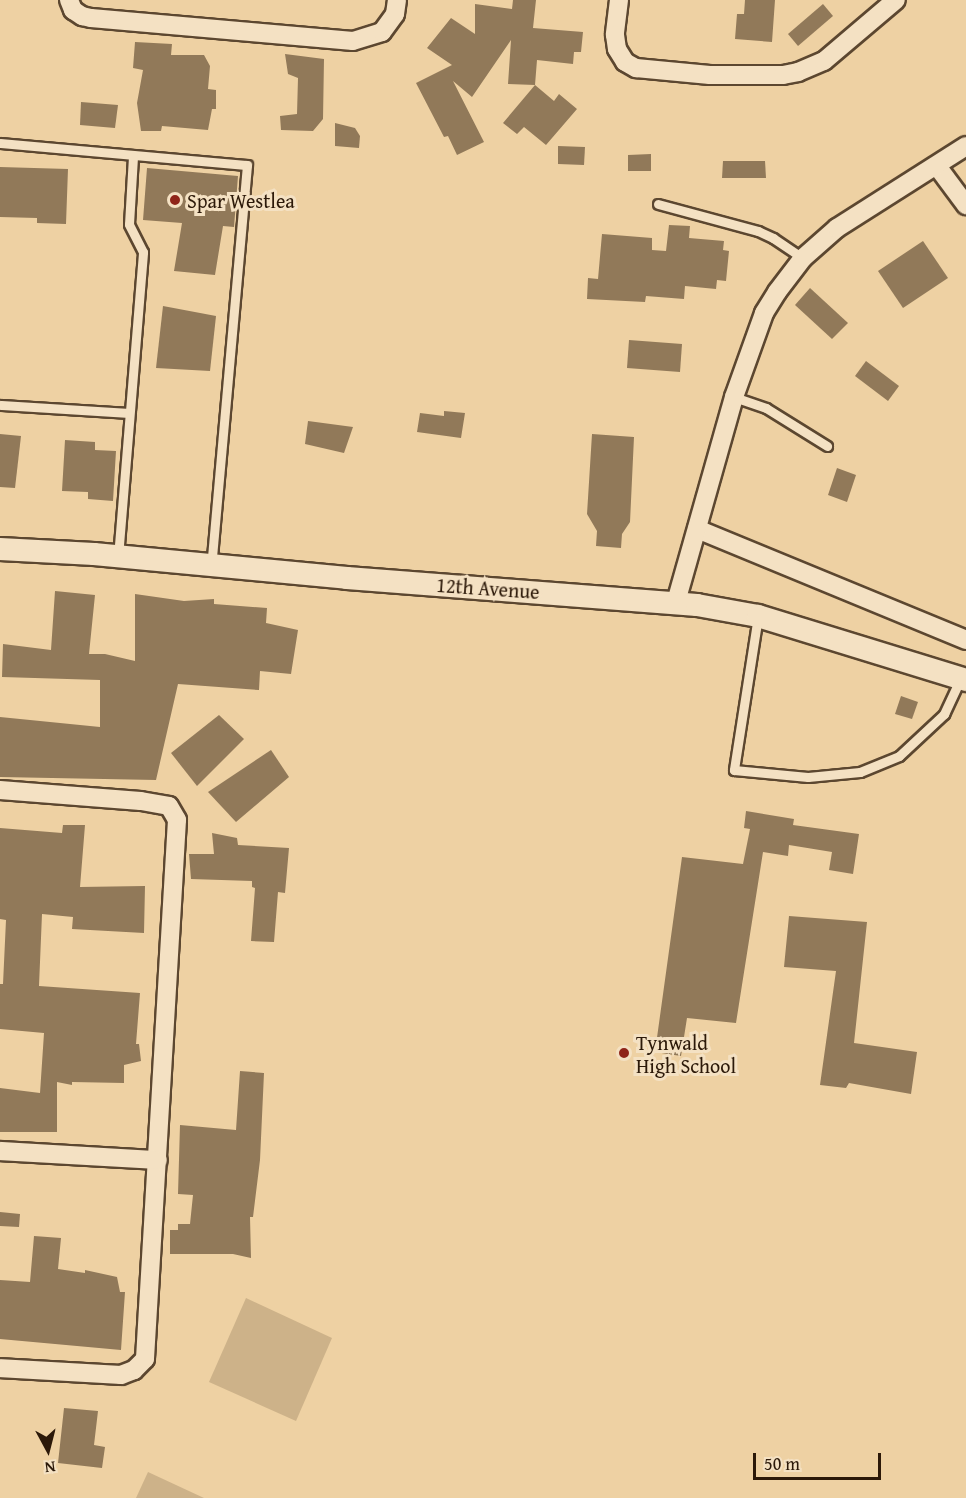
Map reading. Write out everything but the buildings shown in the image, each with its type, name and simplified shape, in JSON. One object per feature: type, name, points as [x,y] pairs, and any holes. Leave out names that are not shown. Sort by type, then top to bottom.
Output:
[{"type":"street","points":[[69,0],[73,10],[82,16],[353,41],[382,33],[395,14],[397,0]]},
{"type":"street","points":[[619,0],[615,35],[617,49],[625,62],[636,68],[710,75],[783,75],[798,72],[824,61],[896,0]]},
{"type":"street","points":[[676,602],[734,397],[764,313],[803,258],[837,228],[966,146]]},
{"type":"street","points":[[937,166],[966,206]]},
{"type":"street","points":[[698,530],[966,640]]},
{"type":"street","name":"12th Avenue","points":[[0,549],[118,556],[676,602],[758,616],[963,679]]},
{"type":"street","points":[[0,790],[141,801],[169,806],[175,812],[177,820],[145,1359],[141,1365],[121,1375],[0,1368]]},
{"type":"street","points":[[0,1151],[158,1160]]},
{"type":"lane","points":[[0,143],[247,165],[211,565]]},
{"type":"lane","points":[[118,556],[143,252],[129,224],[133,156]]},
{"type":"lane","points":[[658,204],[758,231],[803,258]]},
{"type":"lane","points":[[734,397],[766,408],[828,446]]},
{"type":"lane","points":[[0,405],[129,413]]},
{"type":"lane","points":[[758,616],[734,770],[808,777],[860,772],[899,756],[944,714],[963,679]]},
{"type":"shaded area","points":[[246,1298],[332,1338],[296,1421],[209,1382]]},
{"type":"shaded area","points":[[148,1472],[204,1498],[136,1498]]},
{"type":"place","name":"Spar Westlea","points":[[175,200]]},
{"type":"place","name":"Tynwald High School","points":[[624,1053]]}]
